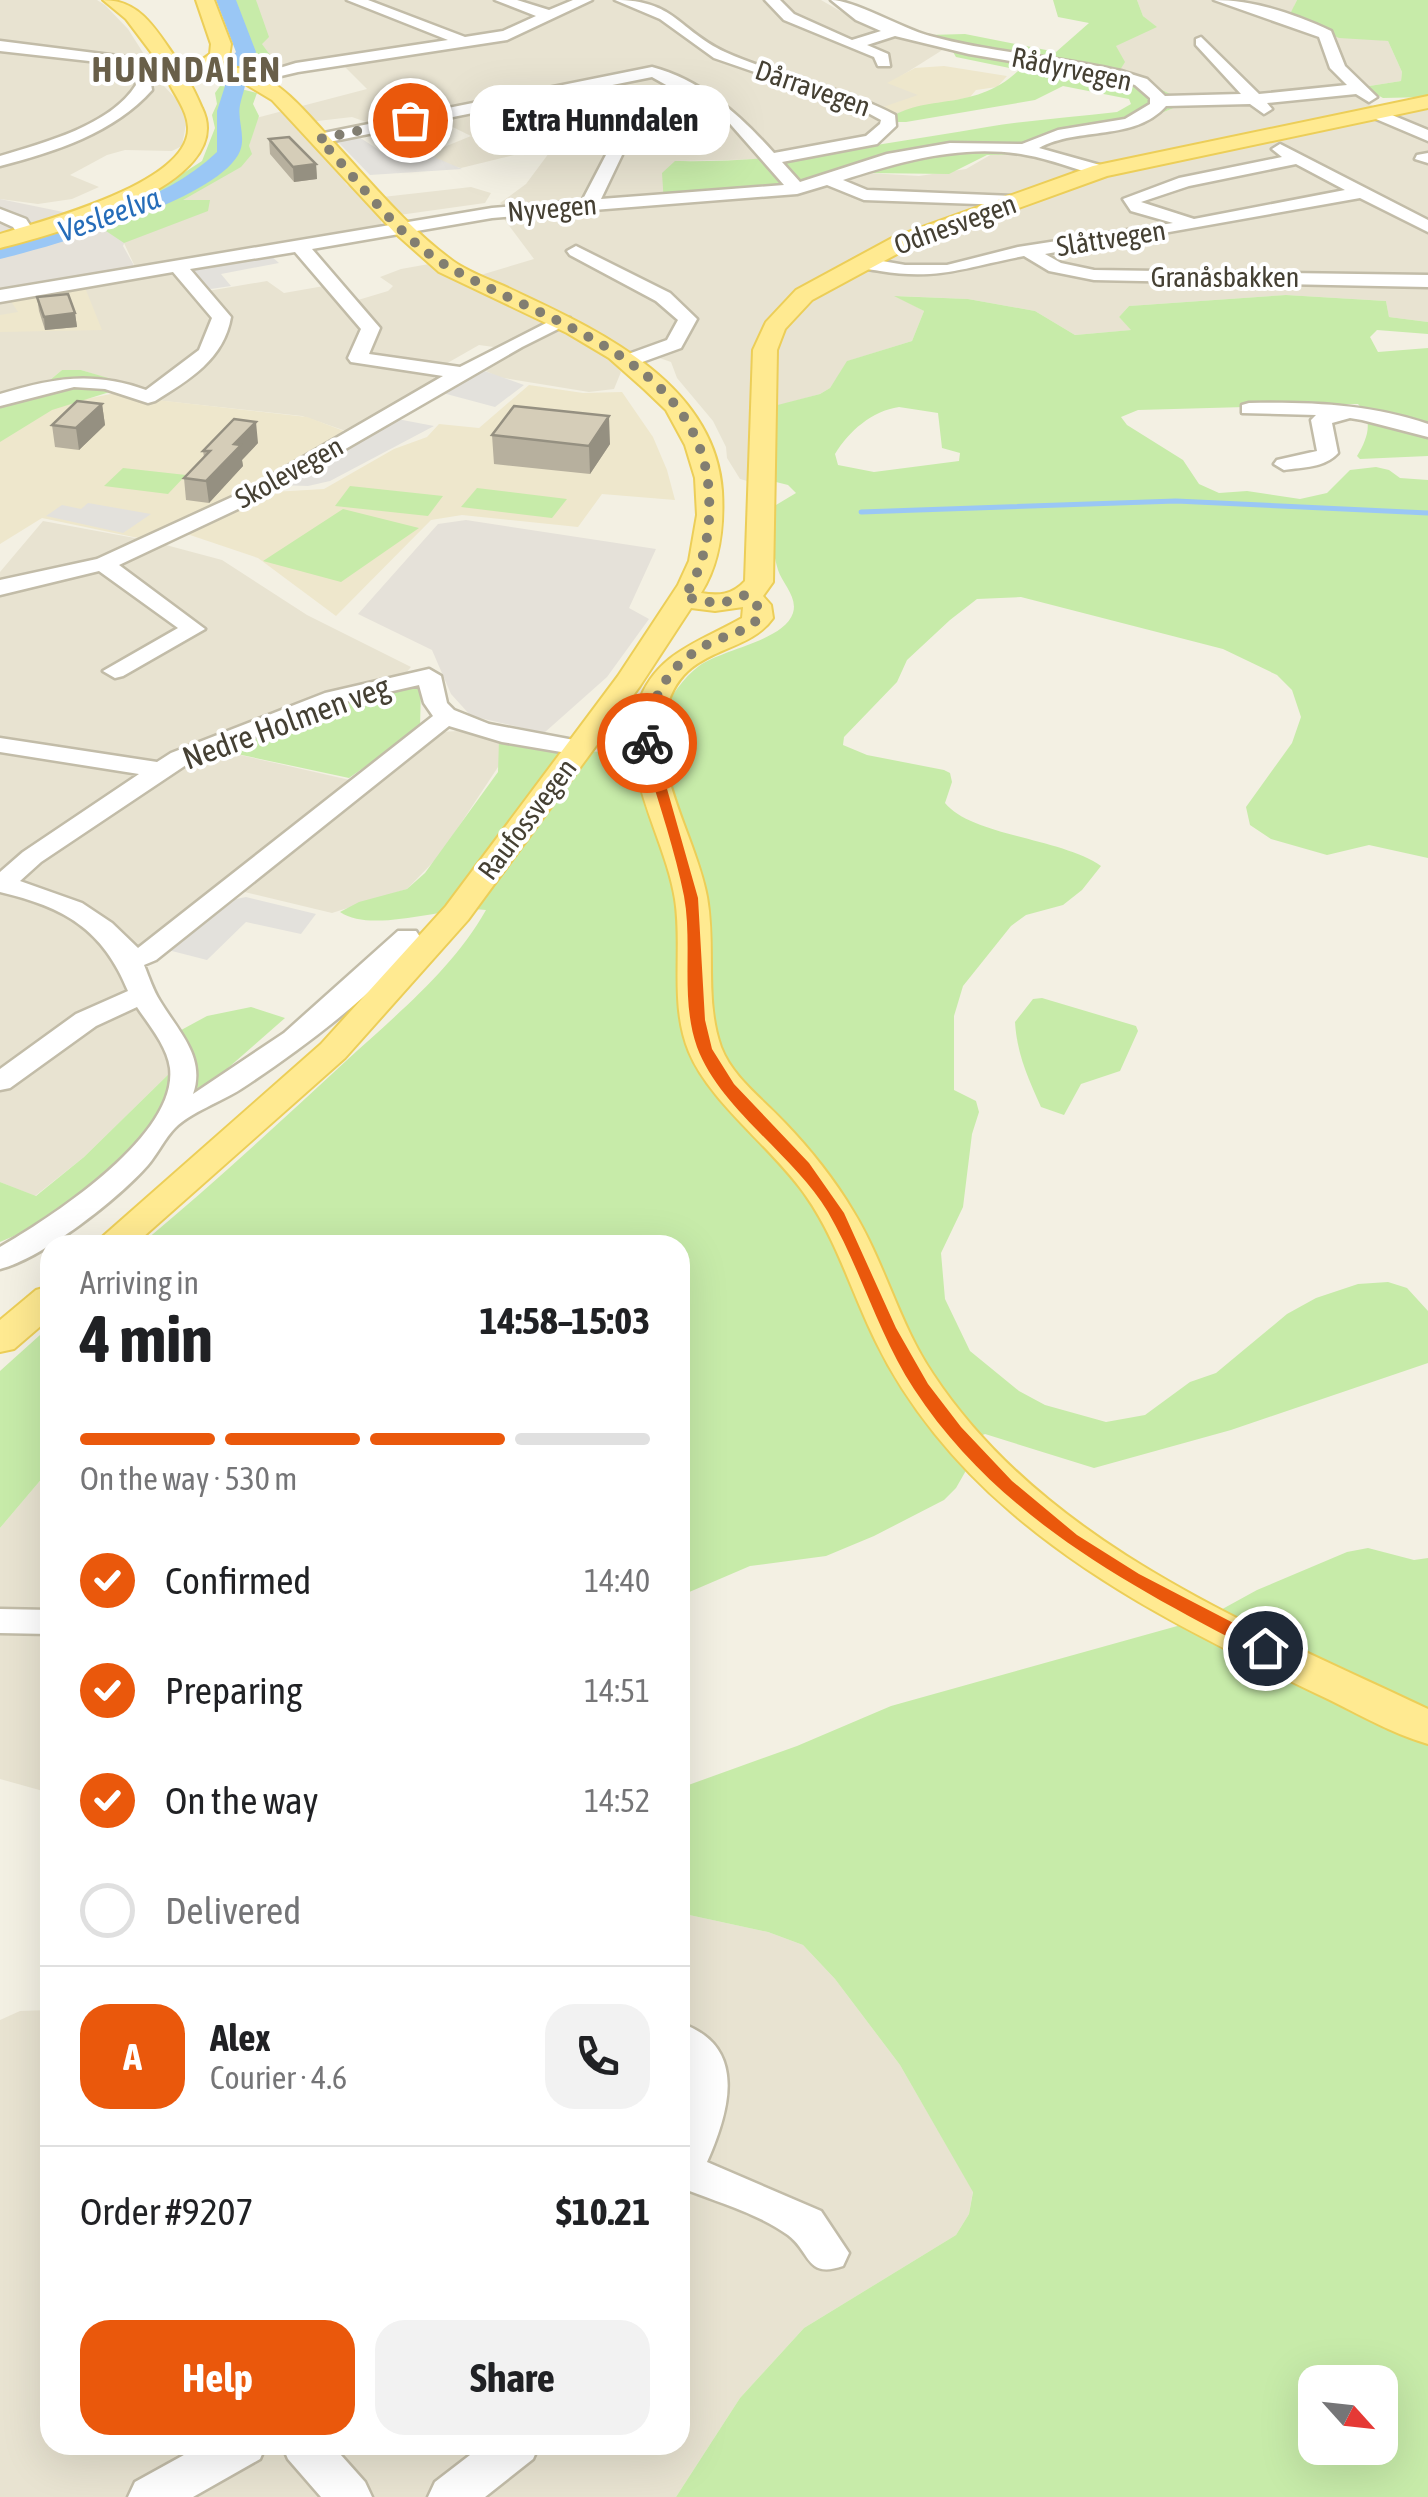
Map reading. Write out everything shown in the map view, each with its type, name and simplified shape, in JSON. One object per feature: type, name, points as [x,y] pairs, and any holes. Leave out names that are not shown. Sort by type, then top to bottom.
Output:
[{"type":"main road","points":[[112,0],[191,67],[253,81]]},
{"type":"main road","points":[[191,67],[222,44],[206,0]]},
{"type":"main road","points":[[8,227],[114,202],[158,180],[182,162],[196,142],[191,67]]},
{"type":"main road","name":"Raufossvegen","points":[[123,1235],[334,1051],[458,913],[650,650],[688,591],[702,561],[710,515],[708,478],[698,445],[676,406],[627,362],[564,322],[447,267],[403,228],[279,96],[253,81]]},
{"type":"main road","name":"Odnesvegen","points":[[736,599],[757,588],[760,579],[765,350],[774,327],[804,294],[859,262],[1101,171],[1367,100],[1428,102]]},
{"type":"main road","points":[[8,227],[57,215],[158,180]]},
{"type":"main road","points":[[688,591],[710,604],[736,599]]},
{"type":"main road","points":[[650,650],[688,622],[736,599]]},
{"type":"main road","name":"Odnesvegen","points":[[736,599],[758,605],[759,618],[683,658],[666,678],[648,722],[647,746],[679,843],[691,898],[698,1020],[714,1065],[728,1086],[803,1166],[836,1213],[888,1328],[921,1387],[954,1431],[1005,1485],[1071,1539],[1132,1579],[1428,1728]]},
{"type":"main road","points":[[5,1330],[40,1305]]},
{"type":"street","points":[[354,0],[456,37],[463,44]]},
{"type":"street","points":[[502,0],[551,16]]},
{"type":"street","points":[[253,81],[296,68],[506,35],[585,0]]},
{"type":"street","name":"Dårravegen","points":[[622,0],[671,16],[699,44],[720,55],[876,108],[889,118],[888,126],[871,140],[772,158]]},
{"type":"street","points":[[772,0],[798,22],[880,54],[884,63]]},
{"type":"street","name":"Rådyrvegen","points":[[838,0],[862,16],[898,30],[1129,78],[1149,86],[1156,107],[1122,123],[1048,136],[1025,150]]},
{"type":"street","points":[[1221,0],[1318,30],[1331,41],[1338,68],[1367,100],[1428,136]]},
{"type":"street","points":[[851,45],[898,30]]},
{"type":"street","points":[[1202,42],[1275,118]]},
{"type":"street","points":[[0,46],[134,63],[145,82],[144,90],[88,129],[0,161]]},
{"type":"street","points":[[319,139],[645,72],[666,76],[732,115],[796,190]]},
{"type":"street","points":[[1156,107],[1257,100],[1367,100]]},
{"type":"street","points":[[1156,107],[1171,119]]},
{"type":"street","points":[[1273,145],[1428,226]]},
{"type":"street","name":"Nyvegen","points":[[0,296],[492,213],[796,190],[929,151],[965,146],[1025,150],[1101,171]]},
{"type":"street","points":[[589,205],[614,156]]},
{"type":"street","points":[[1195,224],[1138,207],[1132,199],[1185,182],[1297,158]]},
{"type":"street","points":[[830,180],[864,195],[1006,200]]},
{"type":"street","name":"Slåttvegen","points":[[859,262],[905,270],[948,270],[1028,251],[1364,192]]},
{"type":"street","points":[[301,247],[371,328],[358,358],[462,373]]},
{"type":"street","points":[[576,251],[669,298],[688,320],[683,334],[660,352],[627,362]]},
{"type":"street","name":"Granåsbakken","points":[[1028,251],[1055,266],[1094,275],[1428,281]]},
{"type":"street","points":[[0,400],[88,378],[113,382],[148,396],[186,372],[221,336],[222,317],[178,267]]},
{"type":"street","name":"Skolevegen","points":[[0,588],[21,580],[103,564],[250,496],[462,373],[564,322]]},
{"type":"street","points":[[1248,409],[1319,408],[1410,424],[1428,431]]},
{"type":"street","points":[[1284,464],[1318,460],[1328,453],[1321,420],[1346,413]]},
{"type":"street","points":[[103,564],[194,629],[115,671]]},
{"type":"street","name":"Nedre Holmen veg","points":[[0,884],[158,770],[333,698],[429,676],[436,706],[446,717]]},
{"type":"street","points":[[130,962],[147,954],[246,878],[446,717],[515,737],[580,748]]},
{"type":"street","points":[[1,746],[158,770]]},
{"type":"street","points":[[0,884],[76,907],[110,936],[130,962],[142,994],[184,1064],[183,1084],[144,1154],[118,1182],[42,1235]]},
{"type":"street","points":[[165,1121],[203,1102],[264,1061],[361,983],[406,936]]},
{"type":"street","points":[[0,1082],[86,1020],[142,994]]},
{"type":"street","points":[[0,1260],[40,1236]]},
{"type":"street","points":[[0,1622],[40,1622]]},
{"type":"street","points":[[690,2047],[705,2060],[713,2083],[690,2147]]},
{"type":"street","points":[[690,2175],[781,2210],[806,2224],[828,2252]]},
{"type":"street","points":[[150,2497],[226,2455]]},
{"type":"street","points":[[313,2455],[350,2497]]},
{"type":"street","points":[[451,2497],[504,2455]]},
{"type":"shaded area","points":[[0,0],[97,0],[105,5],[128,29],[147,59],[137,70],[142,84],[163,85],[178,101],[187,119],[182,146],[172,151],[125,150],[107,155],[70,175],[99,187],[72,199],[38,204],[0,199]]},
{"type":"shaded area","points":[[256,0],[821,0],[866,26],[944,49],[890,83],[943,104],[892,116],[871,136],[775,159],[675,161],[795,194],[869,173],[919,176],[966,169],[992,154],[1037,152],[1053,138],[1142,121],[1181,105],[1179,98],[1120,70],[1115,46],[1155,26],[1143,16],[1137,0],[1297,0],[1294,6],[1365,38],[1388,41],[1402,72],[1401,81],[1363,87],[1359,97],[1379,110],[1397,115],[1428,109],[1428,322],[1389,317],[1386,301],[1286,295],[1129,306],[1119,317],[1132,330],[1075,335],[1035,311],[968,299],[897,296],[924,311],[912,341],[848,361],[830,388],[820,394],[766,409],[751,482],[740,479],[713,421],[677,378],[671,362],[648,354],[613,362],[621,372],[614,389],[589,392],[498,377],[482,369],[501,348],[479,345],[437,369],[434,379],[346,431],[302,416],[155,400],[152,392],[81,370],[62,370],[44,385],[0,397],[0,298],[136,269],[124,243],[249,146],[256,118],[367,89],[341,63],[288,67],[276,63],[261,43]],"holes":[[[424,113],[471,136],[427,154],[461,168],[538,149],[549,153],[526,184],[500,203],[507,209],[504,219],[534,259],[464,280],[429,264],[401,269],[380,277],[393,286],[388,291],[348,303],[324,286],[284,293],[267,281],[202,292],[173,265],[382,227],[381,219],[385,217],[485,203],[491,193],[471,187],[374,198],[347,185],[318,143],[298,131],[309,122],[352,117],[369,123]]]},
{"type":"shaded area","points":[[944,66],[1007,76],[997,87],[976,90],[970,97],[894,113],[883,107],[918,95],[887,83],[915,68]]},
{"type":"shaded area","points":[[356,135],[385,154],[411,147],[462,169],[370,175],[339,143]]},
{"type":"shaded area","points":[[0,199],[107,221],[125,241],[123,246],[136,269],[0,298]]},
{"type":"shaded area","points":[[270,255],[279,263],[221,274],[231,286],[204,290],[189,272],[198,267]]},
{"type":"shaded area","points":[[84,285],[102,330],[0,332],[0,315],[18,312],[8,297]]},
{"type":"shaded area","points":[[479,369],[524,385],[495,407],[439,392]]},
{"type":"shaded area","points":[[529,385],[583,393],[622,392],[653,437],[675,500],[602,494],[578,527],[462,515],[431,520],[336,616],[258,558],[187,534],[273,492],[324,489],[394,449],[427,437],[439,424],[479,428]]},
{"type":"shaded area","points":[[121,392],[148,399],[307,417],[344,431],[238,492],[143,539],[42,518],[0,544],[0,416]]},
{"type":"shaded area","points":[[392,418],[434,426],[330,481],[308,486],[277,485]]},
{"type":"shaded area","points":[[88,503],[151,514],[123,533],[46,516],[62,505],[81,509]]},
{"type":"shaded area","points":[[466,520],[656,549],[629,608],[649,619],[607,677],[544,733],[471,716],[451,694],[432,650],[358,614],[438,524]]},
{"type":"shaded area","points":[[43,521],[151,541],[222,560],[307,615],[411,667],[405,674],[347,690],[205,747],[363,783],[441,732],[457,731],[499,740],[500,764],[440,855],[407,889],[332,913],[232,889],[124,968],[121,978],[131,1002],[142,1009],[177,1066],[84,1157],[35,1196],[0,1182],[0,572]]},
{"type":"shaded area","points":[[246,897],[316,914],[301,934],[246,922],[207,960],[168,950],[236,899]]},
{"type":"shaded area","points":[[40,1481],[40,1790],[0,1779],[0,1528]]},
{"type":"shaded area","points":[[690,1915],[768,1932],[803,1945],[835,1979],[900,2065],[973,2191],[969,2214],[956,2235],[804,2328],[740,2398],[676,2497],[0,2497],[0,2020],[20,2011],[40,2010],[40,2455],[690,2455]]},
{"type":"green space","points":[[227,0],[256,0],[269,37],[262,44],[276,63],[258,70],[240,68],[248,58],[246,32],[236,4]]},
{"type":"green space","points":[[1053,0],[1137,0],[1143,16],[1157,27],[1116,46],[1125,62],[1120,70],[1179,98],[1181,105],[1142,121],[1053,138],[1034,154],[987,155],[949,174],[869,173],[795,194],[664,204],[662,173],[675,161],[754,159],[832,151],[1117,112],[1131,104],[1129,99],[1063,86],[1035,100],[886,122],[914,107],[984,92],[1019,70],[956,57],[953,52],[959,46],[928,35],[965,34],[1056,52],[1089,23],[1058,17]]},
{"type":"green space","points":[[1297,0],[1428,0],[1428,97],[1383,98],[1363,87],[1401,81],[1402,72],[1388,41],[1339,38],[1289,16]]},
{"type":"green space","points":[[220,86],[257,93],[253,104],[259,116],[249,146],[252,154],[241,167],[183,200],[210,200],[208,211],[124,243],[100,227],[202,161],[215,128],[215,93]]},
{"type":"green space","points":[[1286,295],[1386,301],[1389,317],[1428,322],[1428,334],[1377,330],[1370,337],[1378,352],[1428,348],[1428,456],[1360,459],[1357,456],[1368,423],[1358,404],[1138,410],[1121,417],[1127,425],[1183,460],[1199,484],[1219,493],[1247,491],[1300,499],[1327,493],[1350,470],[1376,467],[1400,478],[1428,480],[1428,858],[1369,845],[1327,855],[1271,839],[1250,825],[1246,807],[1292,743],[1301,717],[1292,690],[1277,675],[1223,649],[1021,597],[977,599],[950,620],[907,660],[897,682],[844,737],[843,745],[867,755],[944,770],[950,773],[952,782],[945,803],[958,814],[996,830],[1064,849],[1101,866],[1082,890],[1063,905],[1026,915],[1011,926],[963,986],[954,1016],[954,1090],[976,1101],[979,1112],[972,1134],[963,1207],[941,1253],[945,1299],[970,1351],[1019,1391],[1045,1405],[1106,1422],[1145,1415],[1190,1382],[1216,1373],[1287,1314],[1316,1298],[1358,1284],[1388,1282],[1407,1288],[1428,1311],[1428,1363],[1231,1430],[1094,1468],[985,1434],[976,1438],[968,1467],[944,1500],[826,1556],[750,1566],[690,1592],[690,1235],[151,1235],[404,1009],[473,932],[486,910],[372,921],[340,912],[359,902],[407,889],[425,873],[498,772],[499,740],[558,751],[622,752],[645,734],[699,666],[765,638],[787,623],[794,607],[776,562],[771,508],[796,493],[788,485],[756,477],[766,408],[820,394],[830,388],[847,361],[912,341],[924,311],[894,296],[968,299],[1035,311],[1075,335],[1131,330],[1119,317],[1129,306]],"holes":[[[899,407],[938,413],[942,448],[960,453],[959,461],[874,472],[838,465],[835,454],[862,423]]]},
{"type":"green space","points":[[62,370],[81,370],[132,385],[52,410],[0,442],[0,397],[44,385]]},
{"type":"green space","points":[[123,468],[186,475],[168,494],[104,486]]},
{"type":"green space","points":[[350,486],[443,496],[428,516],[335,506]]},
{"type":"green space","points":[[477,488],[567,499],[552,518],[461,507]]},
{"type":"green space","points":[[343,509],[419,528],[341,582],[263,561]]},
{"type":"green space","points":[[412,683],[421,687],[420,728],[349,778],[223,751],[322,707]]},
{"type":"green space","points":[[1042,998],[1136,1026],[1138,1031],[1120,1071],[1081,1084],[1064,1115],[1041,1107],[1018,1045],[1015,1022],[1033,999]]},
{"type":"green space","points":[[251,1007],[285,1018],[58,1217],[0,1242],[0,1182],[36,1196],[84,1157],[177,1066],[172,1035],[207,1016]]},
{"type":"green space","points":[[40,1335],[40,1481],[0,1528],[0,1371]]},
{"type":"green space","points":[[1368,1548],[1414,1560],[1428,1558],[1428,2497],[676,2497],[740,2398],[804,2328],[956,2235],[969,2214],[973,2192],[900,2065],[835,1979],[803,1945],[768,1932],[690,1915],[690,1784],[797,1746],[891,1706],[1206,1618],[1257,1590],[1347,1552]]},
{"type":"building","points":[[289,137],[316,164],[293,167],[269,139]]},
{"type":"building","points":[[68,294],[75,313],[44,317],[37,297]]},
{"type":"building","points":[[77,401],[102,404],[76,428],[52,425]]},
{"type":"building","points":[[514,406],[609,416],[589,446],[492,435]]},
{"type":"building","points":[[234,419],[256,422],[234,444],[241,445],[206,481],[184,478],[210,451],[203,451]]},
{"type":"waterway","name":"Vesleelva","points":[[0,252],[156,200],[211,171],[226,156],[231,145],[228,111],[235,86],[234,68],[246,52],[226,0]]},
{"type":"waterway","points":[[861,512],[1176,501],[1428,513]]},
{"type":"way so far","points":[[410,120],[319,139],[403,228],[447,267],[575,328],[617,353],[676,406],[698,445],[708,478],[710,515],[702,561],[684,597],[720,604],[745,595],[756,602],[760,616],[750,626],[696,648],[675,666],[652,707],[647,743]]},
{"type":"place","name":"Extra Hunndalen","points":[[410,120]]},
{"type":"district","name":"HUNNDALEN","points":[[187,69]]},
{"type":"route","points":[[647,743],[679,843],[691,898],[698,1020],[705,1049],[728,1086],[803,1166],[836,1213],[866,1272],[888,1328],[921,1387],[954,1431],[1005,1485],[1071,1539],[1132,1579],[1265,1648]]}]
